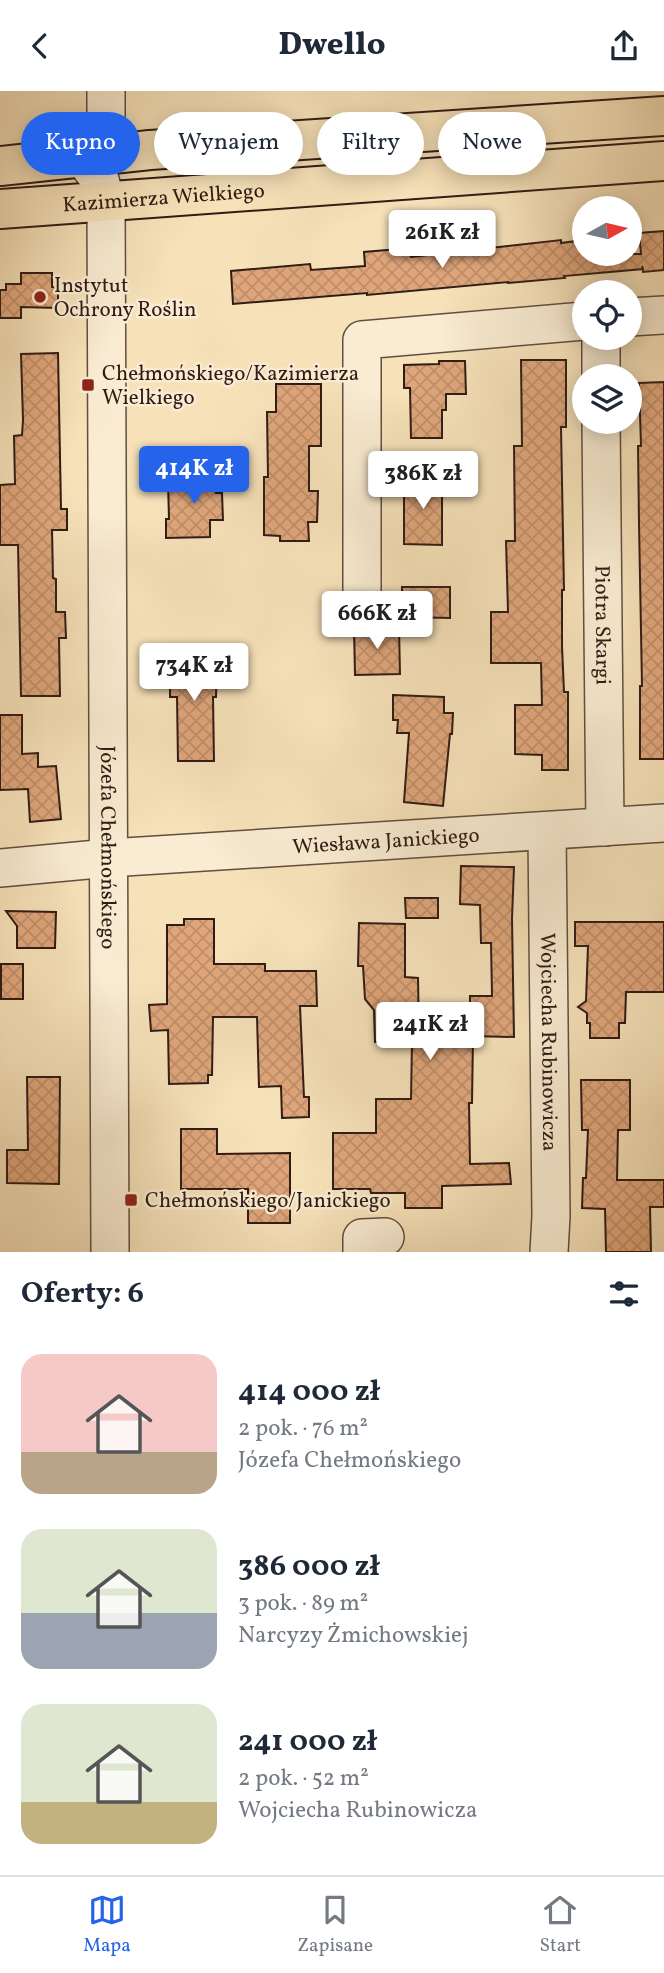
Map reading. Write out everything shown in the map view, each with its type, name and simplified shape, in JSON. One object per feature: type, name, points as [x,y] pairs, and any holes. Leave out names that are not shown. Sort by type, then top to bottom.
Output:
[{"type":"main road","points":[[425,178],[424,130],[664,115]]},
{"type":"main road","points":[[140,151],[317,138]]},
{"type":"main road","name":"Kazimierza Wielkiego","points":[[0,209],[664,161]]},
{"type":"main road","points":[[0,166],[21,164]]},
{"type":"street","points":[[102,112],[106,91]]},
{"type":"street","name":"Józefa Chełmońskiego","points":[[99,175],[107,201],[110,1252]]},
{"type":"street","points":[[642,316],[664,315]]},
{"type":"street","points":[[362,591],[362,339],[572,322]]},
{"type":"street","name":"Piotra Skargi","points":[[601,434],[605,827]]},
{"type":"street","name":"Wiesława Janickiego","points":[[0,868],[109,858],[664,823]]},
{"type":"street","name":"Wojciecha Rubinowicza","points":[[547,832],[551,1216],[549,1252]]},
{"type":"building","points":[[664,231],[664,270],[643,272],[643,269],[508,283],[233,304],[231,271],[310,264],[311,270],[365,266],[364,252],[410,248],[411,257],[561,240],[561,243],[572,242],[572,266],[642,266],[642,233]]},
{"type":"building","name":"Instytut Ochrony Roślin","points":[[21,273],[52,273],[52,287],[58,288],[58,308],[21,307],[21,318],[0,318],[0,290],[6,290],[6,284],[21,284]]},
{"type":"building","points":[[58,353],[61,509],[67,509],[67,530],[52,530],[56,612],[65,612],[66,638],[59,638],[60,696],[21,696],[18,545],[0,545],[0,485],[15,484],[14,436],[22,435],[23,420],[21,354]]},
{"type":"building","points":[[521,360],[566,360],[566,427],[561,427],[564,590],[562,646],[564,692],[568,692],[568,770],[542,770],[542,755],[515,754],[515,705],[542,705],[541,663],[491,663],[491,612],[508,612],[506,541],[515,541],[514,446],[522,446]]},
{"type":"building","points":[[439,361],[465,361],[466,394],[446,394],[446,410],[442,410],[442,438],[411,438],[410,388],[404,388],[404,365],[439,364]]},
{"type":"building","points":[[664,382],[664,759],[640,759],[642,686],[638,446],[641,446],[642,434],[642,383]]},
{"type":"building","points":[[276,384],[321,384],[321,446],[309,446],[309,491],[318,491],[317,522],[308,522],[309,541],[280,541],[280,536],[264,535],[264,477],[268,477],[267,412],[276,412]]},
{"type":"building","points":[[216,470],[216,493],[222,493],[223,520],[210,520],[210,537],[166,538],[166,519],[169,519],[168,482],[189,481],[189,471]]},
{"type":"building","points":[[404,477],[442,477],[442,545],[404,544]]},
{"type":"building","points":[[402,587],[450,587],[450,618],[402,617]]},
{"type":"building","points":[[354,628],[399,628],[400,674],[355,675]]},
{"type":"building","points":[[170,652],[217,652],[216,697],[213,697],[214,761],[178,761],[177,697],[170,697]]},
{"type":"building","points":[[393,695],[444,697],[444,713],[453,713],[443,806],[404,802],[409,733],[397,733],[398,720],[393,720]]},
{"type":"building","points":[[0,715],[22,715],[22,754],[38,753],[38,767],[56,766],[61,819],[30,822],[28,789],[0,790]]},
{"type":"building","points":[[461,866],[514,867],[514,1037],[473,1036],[472,1103],[469,1103],[470,1164],[509,1163],[511,1184],[442,1186],[442,1208],[405,1208],[405,1193],[333,1189],[333,1133],[376,1133],[376,1099],[411,1099],[412,1041],[375,1042],[374,1010],[365,999],[363,966],[358,966],[359,923],[405,924],[405,977],[418,978],[419,1033],[470,1033],[470,996],[492,996],[491,943],[481,943],[480,905],[460,904]]},
{"type":"building","points":[[405,898],[438,898],[438,918],[406,918]]},
{"type":"building","points":[[6,911],[56,912],[55,948],[17,948],[17,926]]},
{"type":"building","points":[[184,919],[214,919],[214,964],[265,964],[265,971],[316,971],[317,1006],[300,1006],[304,1097],[309,1097],[309,1117],[282,1118],[281,1086],[259,1087],[257,1017],[213,1017],[212,1075],[208,1075],[208,1083],[169,1084],[168,1030],[151,1031],[149,1005],[167,1004],[167,925],[184,925]]},
{"type":"building","points":[[575,922],[664,922],[664,992],[626,992],[625,1023],[619,1023],[619,1038],[590,1038],[587,1013],[578,1007],[586,1001],[588,946],[575,946]]},
{"type":"building","points":[[1,964],[23,964],[23,999],[1,999]]},
{"type":"building","points":[[27,1077],[60,1077],[59,1184],[7,1183],[7,1150],[28,1150]]},
{"type":"building","points":[[581,1080],[630,1080],[630,1130],[618,1130],[617,1180],[664,1180],[664,1207],[650,1207],[651,1252],[606,1252],[605,1209],[582,1208],[588,1130],[582,1130]]},
{"type":"building","points":[[181,1129],[217,1129],[217,1154],[290,1153],[290,1223],[248,1223],[248,1189],[181,1189]]},
{"type":"place","name":"Instytut Ochrony Roślin","points":[[40,297]]},
{"type":"place","name":"Chełmońskiego/Kazimierza Wielkiego","points":[[88,385]]},
{"type":"place","name":"Chełmońskiego/Janickiego","points":[[131,1200]]}]
